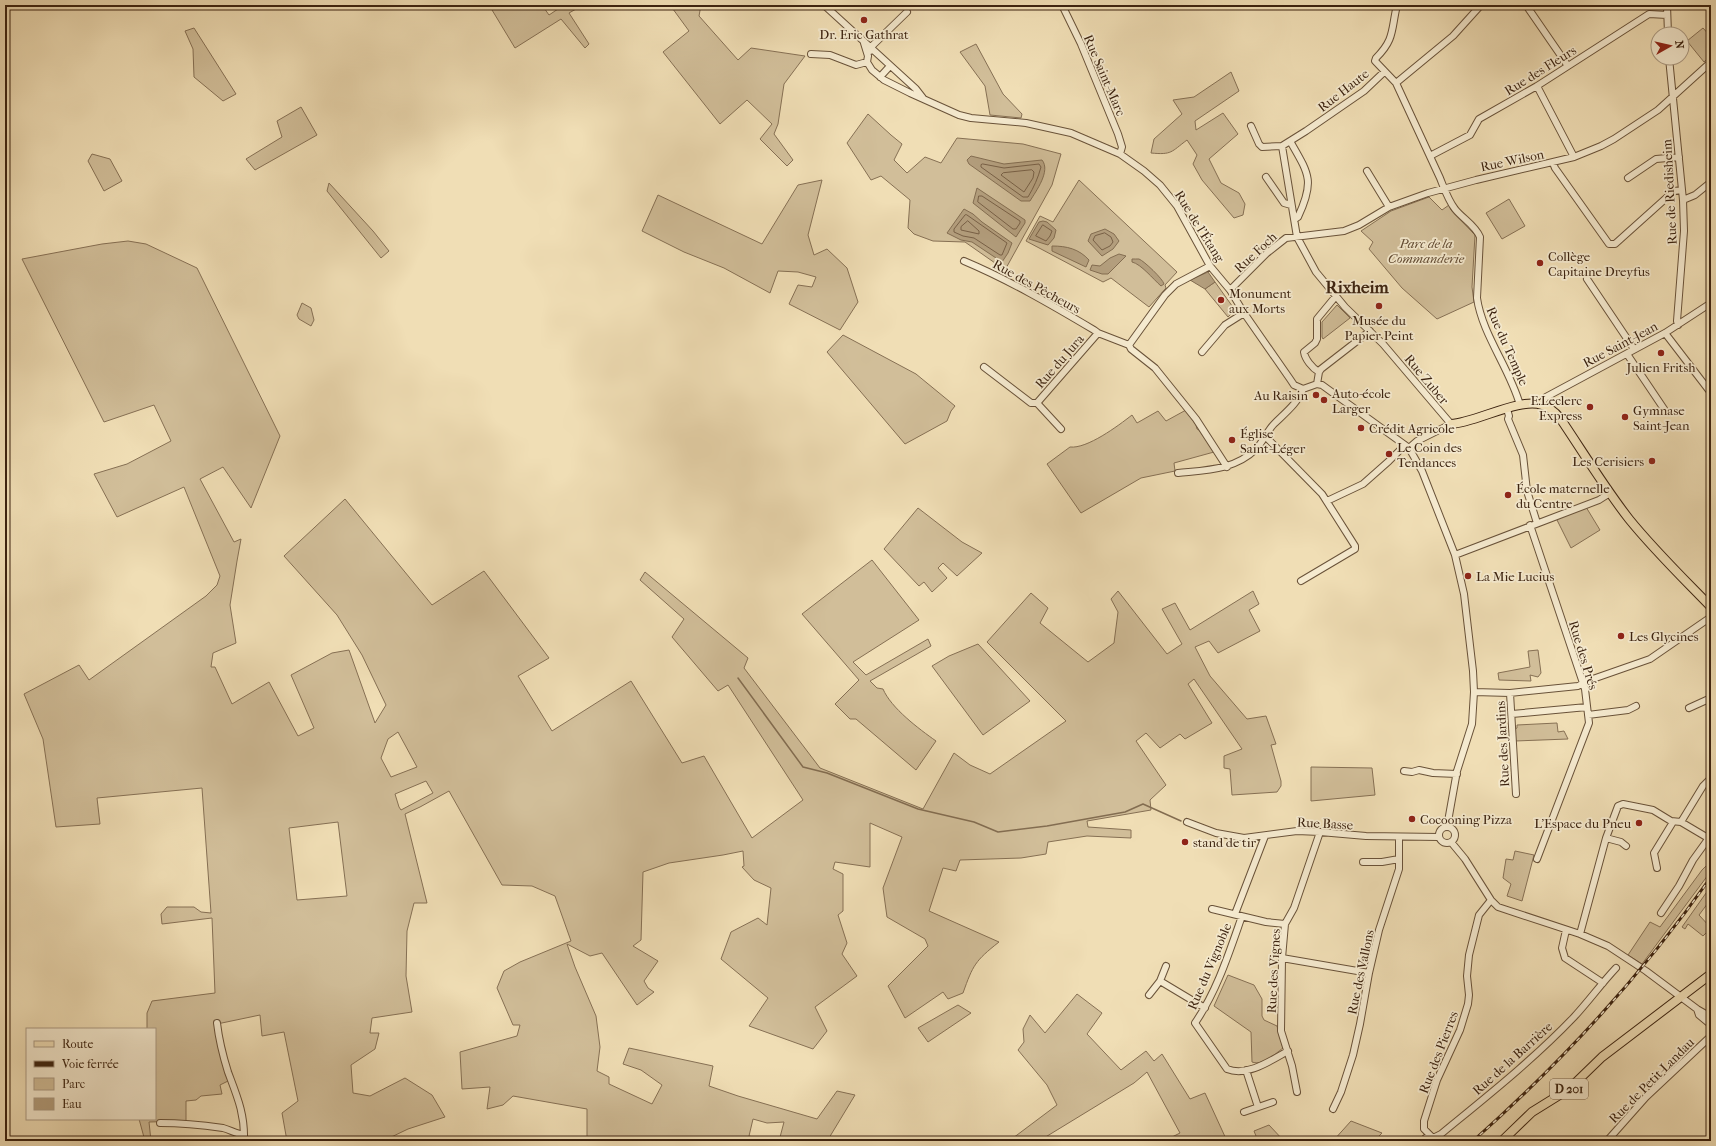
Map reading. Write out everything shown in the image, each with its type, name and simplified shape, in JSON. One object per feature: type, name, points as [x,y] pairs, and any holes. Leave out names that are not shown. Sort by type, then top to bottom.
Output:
[{"type":"main road","points":[[1450,424],[1520,406],[1541,404],[1550,409],[1560,418],[1610,493],[1648,542],[1711,607]]},
{"type":"main road","name":"D 201","points":[[1502,1141],[1532,1112],[1569,1089],[1602,1057],[1635,1033],[1647,1022],[1682,998],[1711,974]]},
{"type":"street","name":"Rue de l'Étang","points":[[824,5],[916,89],[923,98]]},
{"type":"street","name":"Rue Saint-Marc","points":[[1062,5],[1081,44],[1118,134],[1122,147],[1120,154]]},
{"type":"street","points":[[1384,72],[1375,61],[1385,49],[1391,38],[1397,5]]},
{"type":"street","points":[[1396,83],[1453,36],[1481,5]]},
{"type":"street","points":[[1526,5],[1568,66]]},
{"type":"street","points":[[1667,5],[1668,26]]},
{"type":"street","points":[[812,54],[830,56],[856,65],[868,59],[871,49],[907,12]]},
{"type":"street","name":"Rue des Fleurs","points":[[1430,156],[1470,135],[1479,119],[1537,86],[1649,14],[1667,15]]},
{"type":"street","name":"Rue de l'Étang","points":[[864,43],[872,70],[880,77],[910,93],[965,116],[1026,123],[1071,133],[1120,154],[1152,177],[1167,193],[1182,214],[1210,266],[1230,290],[1294,385],[1302,389]]},
{"type":"street","name":"Rue Wilson","points":[[1297,237],[1344,231],[1359,225],[1389,207],[1444,189],[1574,157],[1614,140],[1658,110],[1711,62]]},
{"type":"street","points":[[880,77],[890,66]]},
{"type":"street","name":"Rue de Riedisheim","points":[[1669,66],[1670,79],[1674,97],[1683,200],[1684,239],[1677,321],[1678,324]]},
{"type":"street","name":"Rue Haute","points":[[1251,126],[1259,144],[1262,147],[1282,146],[1364,91],[1384,72],[1396,83],[1444,189]]},
{"type":"street","points":[[1537,86],[1574,157]]},
{"type":"street","points":[[1290,141],[1305,168],[1308,185],[1306,199],[1298,217],[1295,219]]},
{"type":"street","points":[[1282,146],[1297,237]]},
{"type":"street","points":[[1628,178],[1656,159],[1679,157]]},
{"type":"street","points":[[1553,163],[1609,244],[1615,244],[1674,192],[1682,190]]},
{"type":"street","points":[[1367,170],[1389,207]]},
{"type":"street","points":[[1266,177],[1284,203],[1291,205]]},
{"type":"street","points":[[1683,200],[1694,195],[1711,182]]},
{"type":"street","name":"Rue du Temple","points":[[1444,189],[1454,208],[1478,231],[1480,237],[1477,298],[1478,305],[1481,317],[1505,367],[1520,406]]},
{"type":"street","name":"Rue Foch","points":[[1230,290],[1267,253],[1283,240],[1286,238],[1297,237]]},
{"type":"street","name":"Rue Zuber","points":[[1297,237],[1316,272],[1344,307],[1383,344],[1450,424]]},
{"type":"street","name":"Rue des Pêcheurs","points":[[964,261],[985,270],[1031,294],[1094,330],[1098,334],[1129,345]]},
{"type":"street","points":[[1210,266],[1176,284],[1157,306],[1129,345],[1131,349],[1155,368],[1185,404],[1227,467]]},
{"type":"street","points":[[1587,279],[1634,349]]},
{"type":"street","points":[[1318,372],[1314,369],[1304,352],[1315,343],[1317,339],[1317,319],[1336,296]]},
{"type":"street","name":"Rue Saint-Jean","points":[[1541,404],[1546,397],[1665,333],[1711,303]]},
{"type":"street","points":[[1202,352],[1225,325],[1244,312]]},
{"type":"street","points":[[1317,384],[1318,372],[1370,331]]},
{"type":"street","points":[[1665,333],[1711,393]]},
{"type":"street","name":"Rue du Jura","points":[[1037,403],[1098,334]]},
{"type":"street","points":[[1627,354],[1664,409]]},
{"type":"street","name":"Rue du Jura","points":[[984,367],[1031,403],[1037,403],[1061,429]]},
{"type":"street","points":[[1178,473],[1227,467],[1239,461],[1255,449],[1272,426],[1298,400],[1302,389],[1317,384],[1322,385],[1407,447],[1422,472],[1455,555],[1464,594],[1474,692],[1472,724],[1457,774],[1447,827]]},
{"type":"street","name":"Rue des Prés","points":[[1507,409],[1509,416],[1508,419],[1523,455],[1527,491],[1533,524],[1583,684],[1588,715],[1588,728],[1538,859]]},
{"type":"street","points":[[1327,502],[1363,484],[1407,447],[1450,424]]},
{"type":"street","points":[[1265,436],[1313,483],[1355,546],[1355,549],[1301,581]]},
{"type":"street","points":[[1455,555],[1599,500],[1610,493]]},
{"type":"street","points":[[1474,692],[1510,693],[1578,686],[1650,659],[1711,617]]},
{"type":"street","name":"Rue des Jardins","points":[[1510,693],[1516,794]]},
{"type":"street","points":[[1689,708],[1711,698]]},
{"type":"street","points":[[1588,715],[1628,710],[1636,706]]},
{"type":"street","points":[[1512,714],[1587,707]]},
{"type":"street","points":[[1404,771],[1412,772],[1419,770],[1433,773],[1457,774]]},
{"type":"street","points":[[1681,822],[1703,786],[1711,778]]},
{"type":"street","points":[[1580,934],[1606,838],[1616,809],[1622,804],[1653,810],[1673,822],[1681,822],[1710,837],[1693,860],[1683,880],[1661,913]]},
{"type":"street","name":"Rue Basse","points":[[1187,822],[1216,833],[1244,838],[1298,831],[1366,836],[1440,837]]},
{"type":"street","points":[[1657,868],[1654,853],[1673,822]]},
{"type":"street","points":[[1447,827],[1442,829],[1440,837],[1444,842],[1451,842]]},
{"type":"street","points":[[1447,827],[1452,829],[1455,833],[1451,842]]},
{"type":"street","name":"Rue des Vignes","points":[[1297,1092],[1288,1051],[1281,1031],[1282,958],[1285,924],[1294,908],[1320,832]]},
{"type":"street","points":[[1235,914],[1265,836]]},
{"type":"street","name":"Rue des Vallons","points":[[1333,1110],[1341,1092],[1353,1055],[1379,930],[1399,869],[1399,837]]},
{"type":"street","points":[[1606,838],[1621,842],[1626,846]]},
{"type":"street","points":[[1451,842],[1465,859],[1491,900],[1498,907],[1580,934],[1608,946],[1646,971],[1697,1009],[1711,1017]]},
{"type":"street","points":[[1363,862],[1382,862],[1399,859]]},
{"type":"street","name":"Rue des Pierres","points":[[1429,1135],[1424,1129],[1424,1121],[1437,1080],[1462,1025],[1469,995],[1467,976],[1469,955],[1479,915],[1491,900]]},
{"type":"street","points":[[1212,909],[1266,922],[1285,924]]},
{"type":"street","name":"Rue du Vignoble","points":[[1242,916],[1223,968],[1205,1008],[1195,1023],[1227,1068],[1233,1071],[1246,1070],[1264,1065],[1288,1051]]},
{"type":"street","points":[[1566,930],[1562,948],[1564,958],[1602,983]]},
{"type":"street","points":[[1282,958],[1369,973]]},
{"type":"street","points":[[1149,995],[1160,980],[1166,966]]},
{"type":"street","name":"Rue de la Barrière","points":[[1429,1135],[1433,1138],[1441,1134],[1492,1092],[1574,1017],[1616,968]]},
{"type":"street","points":[[1160,980],[1205,1008]]},
{"type":"street","points":[[1697,1009],[1699,1015],[1711,1025]]},
{"type":"street","points":[[160,1123],[207,1126],[225,1129],[244,1138],[244,1124],[241,1107],[219,1040],[216,1023]]},
{"type":"street","name":"Rue de Petit-Landau","points":[[1607,1141],[1646,1097],[1711,1036]]},
{"type":"street","points":[[1246,1070],[1258,1108]]},
{"type":"street","points":[[1244,1112],[1273,1102]]},
{"type":"street","points":[[1422,1141],[1429,1135]]},
{"type":"green space","points":[[489,5],[542,5],[549,15],[564,5],[583,5],[569,13],[589,44],[585,48],[561,19],[515,48]]},
{"type":"green space","points":[[670,5],[701,5],[699,16],[738,60],[751,48],[805,56],[784,84],[778,124],[774,134],[793,160],[787,166],[760,139],[772,124],[747,100],[720,124],[663,52],[689,31]]},
{"type":"green space","points":[[194,28],[236,94],[223,101],[194,77],[193,49],[185,31]]},
{"type":"green space","points":[[1703,28],[1711,37],[1711,55],[1704,62],[1690,45],[1690,39]]},
{"type":"green space","points":[[976,44],[1003,94],[1022,114],[1021,118],[990,115],[985,86],[960,52]]},
{"type":"green space","points":[[1231,72],[1239,91],[1195,121],[1196,130],[1223,113],[1238,134],[1209,159],[1221,183],[1239,193],[1245,204],[1243,215],[1234,218],[1202,180],[1193,164],[1197,155],[1187,140],[1171,152],[1163,154],[1151,153],[1154,139],[1182,114],[1173,100],[1194,97]]},
{"type":"green space","points":[[301,107],[317,135],[255,170],[246,159],[282,137],[277,121]]},
{"type":"green space","points":[[868,114],[902,144],[894,160],[907,173],[925,157],[941,163],[957,138],[1023,144],[1061,154],[1052,185],[1005,270],[965,242],[933,241],[914,234],[908,228],[910,200],[881,176],[871,180],[847,143]]},
{"type":"green space","points":[[92,154],[110,159],[122,181],[104,191],[88,161]]},
{"type":"green space","points":[[822,180],[808,235],[814,255],[827,249],[847,268],[858,302],[840,330],[789,304],[798,285],[812,287],[816,277],[798,272],[778,271],[770,293],[724,268],[684,252],[642,231],[658,195],[762,244],[798,185]]},
{"type":"green space","points":[[1079,180],[1177,272],[1165,285],[1166,288],[1149,307],[1111,278],[1103,282],[1026,241],[1040,216],[1053,222]]},
{"type":"green space","points":[[329,183],[373,231],[389,251],[381,258],[327,191]]},
{"type":"green space","name":"Parc de la Commanderie","points":[[1429,197],[1442,210],[1449,205],[1451,210],[1475,235],[1472,287],[1474,302],[1437,319],[1402,288],[1369,249],[1373,242],[1361,231],[1391,211]]},
{"type":"green space","points":[[1509,199],[1525,226],[1502,239],[1486,213]]},
{"type":"green space","points":[[128,241],[146,244],[197,268],[280,436],[251,508],[223,467],[200,479],[234,542],[241,539],[230,605],[236,643],[213,653],[211,667],[215,667],[232,704],[269,682],[298,736],[314,728],[291,675],[332,653],[349,650],[375,723],[386,705],[362,655],[337,615],[284,556],[345,499],[432,605],[484,571],[549,658],[518,676],[552,731],[631,681],[682,763],[704,756],[752,838],[803,800],[728,685],[718,691],[672,637],[684,619],[640,580],[645,572],[748,658],[744,668],[820,768],[923,809],[954,753],[970,765],[990,774],[1066,721],[987,642],[1031,593],[1048,608],[1040,623],[1088,662],[1114,643],[1118,612],[1111,599],[1118,591],[1167,654],[1182,644],[1162,609],[1175,603],[1190,630],[1253,591],[1259,604],[1249,610],[1260,631],[1218,653],[1209,641],[1195,647],[1210,676],[1247,719],[1266,716],[1276,744],[1271,745],[1281,786],[1277,792],[1232,795],[1230,769],[1224,768],[1224,756],[1242,749],[1194,679],[1188,684],[1212,723],[1185,739],[1180,734],[1160,748],[1146,733],[1136,741],[1166,785],[1150,800],[1151,810],[1087,821],[1088,827],[1131,830],[1131,838],[1087,836],[1048,842],[1046,854],[1021,858],[960,860],[956,871],[943,868],[929,911],[999,942],[976,964],[969,976],[963,993],[948,999],[943,992],[905,1018],[888,986],[928,946],[925,939],[887,917],[883,888],[902,837],[870,823],[870,867],[835,862],[833,869],[843,874],[843,911],[838,915],[847,943],[842,954],[857,976],[815,1007],[827,1031],[813,1049],[749,1026],[768,998],[721,959],[731,932],[758,918],[767,925],[771,888],[754,880],[742,867],[744,866],[743,851],[669,863],[643,872],[641,940],[633,946],[658,961],[644,981],[648,988],[654,992],[637,1005],[602,953],[590,956],[567,944],[596,1016],[600,1047],[597,1071],[609,1077],[609,1084],[652,1104],[662,1085],[641,1070],[623,1064],[629,1048],[713,1066],[709,1086],[817,1119],[837,1091],[855,1095],[829,1138],[834,1141],[779,1141],[784,1122],[767,1123],[753,1119],[749,1136],[770,1141],[587,1141],[587,1109],[513,1096],[503,1105],[487,1109],[490,1087],[462,1089],[460,1052],[517,1036],[520,1025],[513,1025],[497,988],[504,971],[520,962],[571,941],[555,896],[532,886],[502,885],[449,791],[405,814],[427,903],[414,903],[407,931],[406,976],[412,1012],[372,1018],[370,1033],[379,1033],[375,1049],[351,1065],[353,1093],[370,1096],[405,1078],[432,1095],[445,1117],[408,1129],[383,1141],[287,1141],[282,1113],[298,1101],[284,1032],[262,1036],[260,1015],[217,1024],[228,1081],[220,1085],[222,1094],[201,1096],[196,1100],[186,1101],[186,1121],[149,1122],[151,1141],[145,1141],[139,1120],[156,1120],[156,1028],[147,1028],[147,1013],[152,1001],[215,993],[212,918],[162,924],[161,914],[167,907],[194,907],[201,912],[211,913],[202,788],[97,798],[100,824],[56,827],[43,739],[24,694],[79,665],[89,680],[206,596],[217,585],[220,576],[184,487],[117,517],[94,474],[127,464],[171,441],[154,405],[104,422],[22,259],[102,244]],"holes":[[[398,732],[417,767],[391,777],[381,758],[388,739]],[[426,781],[433,793],[401,810],[395,794]],[[338,822],[347,896],[297,900],[289,828]]]},
{"type":"green space","points":[[1215,282],[1235,310],[1228,317],[1205,289]]},
{"type":"green space","points":[[302,303],[311,308],[314,320],[311,326],[299,319],[297,315]]},
{"type":"green space","points":[[1337,305],[1350,318],[1323,339],[1322,322]]},
{"type":"green space","points":[[843,335],[916,374],[955,406],[947,421],[905,444],[827,352]]},
{"type":"green space","points":[[1186,410],[1197,429],[1214,452],[1174,463],[1175,471],[1141,478],[1081,513],[1047,464],[1070,447],[1077,447],[1093,441],[1132,415],[1137,423],[1158,411],[1166,421]]},
{"type":"green space","points":[[1586,507],[1600,530],[1571,548],[1556,518]]},
{"type":"green space","points":[[918,508],[962,542],[982,553],[957,576],[943,563],[938,568],[947,578],[932,592],[924,582],[919,586],[884,549]]},
{"type":"green space","points":[[872,560],[919,620],[853,662],[866,675],[928,639],[931,646],[870,681],[877,688],[883,689],[899,711],[936,741],[916,770],[856,719],[850,719],[835,704],[859,680],[802,614]]},
{"type":"green space","points":[[978,644],[1030,701],[983,735],[932,666],[949,656]]},
{"type":"green space","points":[[1538,650],[1541,673],[1538,677],[1530,675],[1531,681],[1499,680],[1498,673],[1530,667],[1528,651]]},
{"type":"green space","points":[[1557,723],[1558,732],[1564,731],[1568,739],[1515,741],[1515,729],[1517,728],[1517,725]]},
{"type":"green space","points":[[1311,767],[1372,768],[1375,795],[1311,801]]},
{"type":"green space","points":[[1515,851],[1534,855],[1522,901],[1507,896],[1511,884],[1503,878],[1506,859],[1513,860]]},
{"type":"green space","points":[[1711,861],[1711,871],[1642,964],[1628,955],[1650,922],[1660,927],[1702,870]]},
{"type":"green space","points":[[1711,886],[1711,899],[1699,915],[1711,928],[1703,936],[1688,924],[1685,929],[1682,927]]},
{"type":"green space","points":[[1228,975],[1254,985],[1262,999],[1262,1016],[1264,1020],[1277,1026],[1283,1048],[1265,1061],[1256,1063],[1252,1062],[1251,1032],[1214,1006]]},
{"type":"green space","points":[[1077,994],[1102,1013],[1087,1034],[1121,1070],[1146,1051],[1154,1061],[1162,1054],[1190,1099],[1205,1093],[1227,1141],[1168,1141],[1168,1139],[1180,1133],[1147,1072],[1134,1083],[1039,1141],[1009,1141],[1057,1105],[1047,1085],[1018,1050],[1024,1042],[1023,1029],[1030,1015],[1045,1033]]},
{"type":"green space","points":[[958,1005],[971,1013],[928,1042],[918,1028]]},
{"type":"green space","points":[[1351,1121],[1382,1133],[1374,1141],[1333,1141]]},
{"type":"green space","points":[[1269,1125],[1284,1141],[1258,1141],[1254,1131]]},
{"type":"water","points":[[971,156],[1004,164],[1042,160],[1045,170],[1044,175],[1039,187],[1030,201],[1021,201],[969,164],[967,160]]},
{"type":"water","points":[[977,188],[1025,220],[1025,223],[1016,237],[973,203]]},
{"type":"water","points":[[964,209],[1012,243],[1002,262],[972,242],[961,240],[947,233]]},
{"type":"water","points":[[1039,222],[1047,222],[1056,230],[1054,238],[1048,245],[1029,239]]},
{"type":"water","points":[[1105,229],[1114,234],[1119,241],[1113,249],[1102,256],[1088,241],[1091,234]]},
{"type":"water","points":[[1052,246],[1068,248],[1081,253],[1089,260],[1086,267],[1052,251]]},
{"type":"water","points":[[1119,254],[1126,256],[1108,274],[1102,274],[1090,270],[1092,265],[1100,266],[1110,258]]},
{"type":"water","points":[[1132,259],[1139,259],[1145,263],[1157,274],[1164,284],[1161,286],[1136,263],[1132,262]]},
{"type":"water","points":[[1208,272],[1215,282],[1205,289],[1190,280]]},
{"type":"waterway","points":[[738,678],[803,767],[827,773],[918,809],[974,822],[998,832],[1047,826],[1125,812],[1143,804],[1181,821]]},
{"type":"railway","points":[[1473,1141],[1538,1080],[1600,1016],[1629,983],[1685,913],[1711,877]]},
{"type":"place","name":"Dr. Eric Gathrat","points":[[864,20]]},
{"type":"place","name":"Collège Capitaine Dreyfus","points":[[1540,263]]},
{"type":"place","name":"Monument aux Morts","points":[[1221,300]]},
{"type":"place","name":"Musée du Papier Peint","points":[[1379,306]]},
{"type":"place","name":"Julien Fritsh","points":[[1661,353]]},
{"type":"place","name":"Au Raisin","points":[[1316,395]]},
{"type":"place","name":"Auto-école Larger","points":[[1324,400]]},
{"type":"place","name":"E.Leclerc Express","points":[[1590,407]]},
{"type":"place","name":"Gymnase Saint-Jean","points":[[1625,417]]},
{"type":"place","name":"Crédit Agricole","points":[[1361,428]]},
{"type":"place","name":"Église Saint-Léger","points":[[1232,440]]},
{"type":"place","name":"Le Coin des Tendances","points":[[1389,454]]},
{"type":"place","name":"Les Cerisiers","points":[[1652,461]]},
{"type":"place","name":"École maternelle du Centre","points":[[1508,495]]},
{"type":"place","name":"La Mie Lucius","points":[[1468,576]]},
{"type":"place","name":"Les Glycines","points":[[1621,636]]},
{"type":"place","name":"Cocooning Pizza","points":[[1412,819]]},
{"type":"place","name":"L'Espace du Pneu","points":[[1639,823]]},
{"type":"place","name":"stand de tir","points":[[1185,842]]},
{"type":"district","name":"Rixheim","points":[[1357,287]]}]
